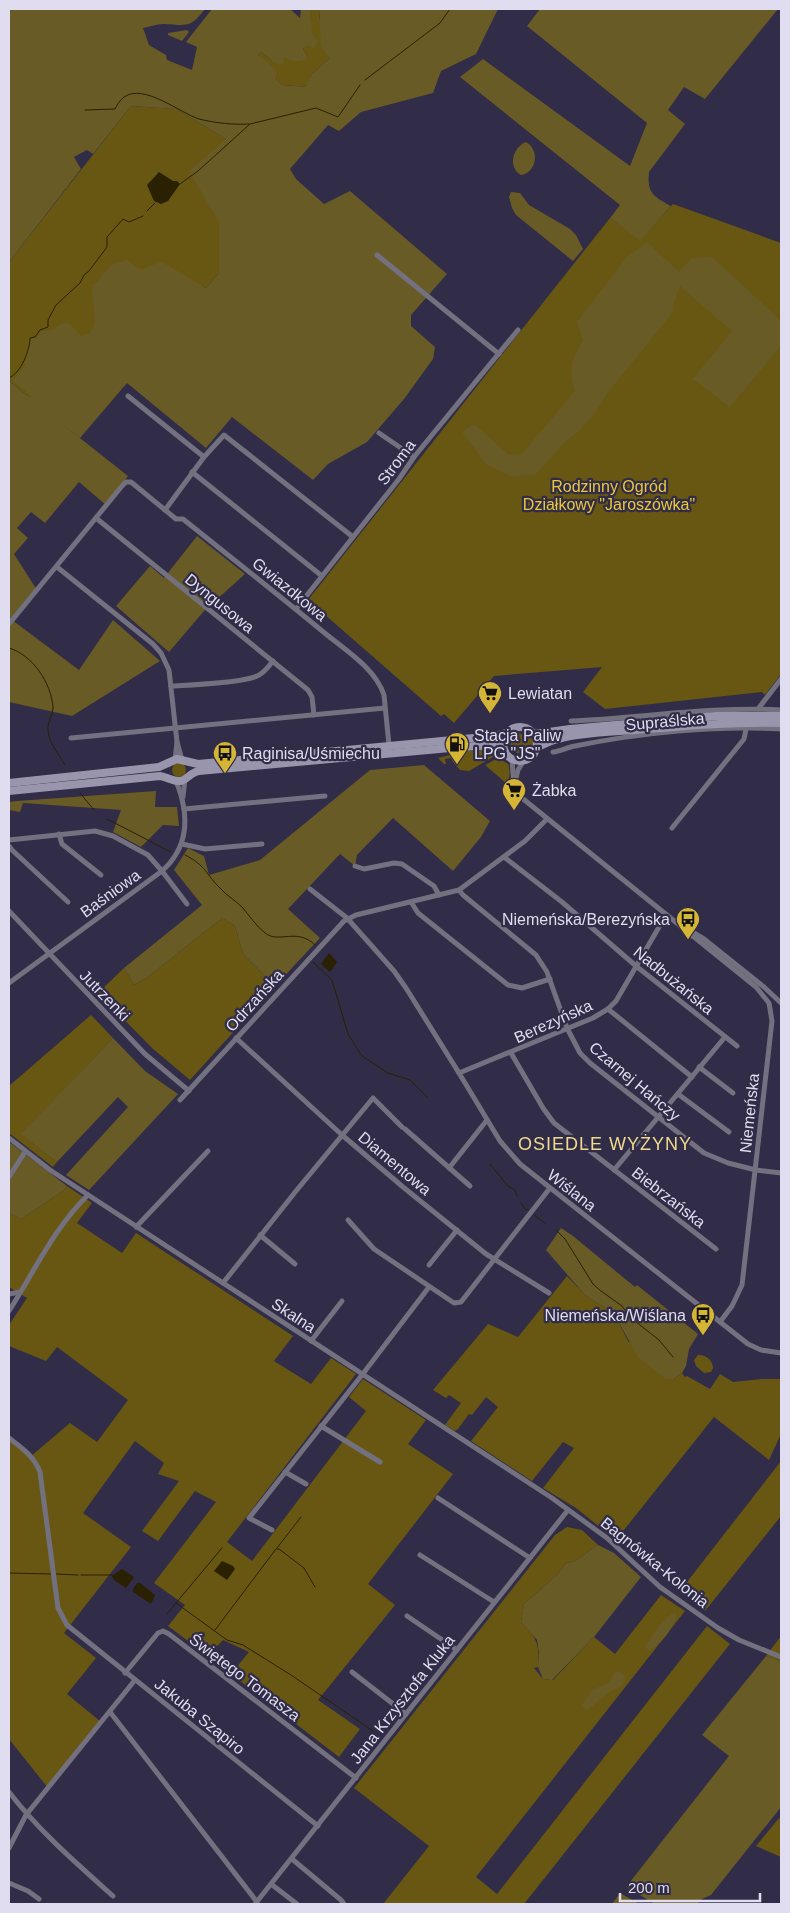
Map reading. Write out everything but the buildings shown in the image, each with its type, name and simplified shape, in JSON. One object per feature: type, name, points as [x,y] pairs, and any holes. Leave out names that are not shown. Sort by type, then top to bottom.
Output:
[{"type":"main road","points":[[535,734],[570,729],[717,716],[781,716]]},
{"type":"main road","points":[[507,733],[503,741],[506,755],[512,760],[523,762],[533,757],[538,748],[557,739],[717,723],[781,723]]},
{"type":"main road","points":[[9,783],[160,767],[178,761],[198,764],[495,736],[519,727],[528,729],[535,734],[538,748]]},
{"type":"main road","points":[[9,791],[160,776],[174,780],[187,778],[195,772],[224,768],[461,746],[494,744],[504,749]]},
{"type":"main road","points":[[178,761],[190,769],[187,778]]},
{"type":"main road","points":[[174,780],[168,772],[178,761]]},
{"type":"street","points":[[377,255],[499,354]]},
{"type":"street","name":"Stroma","points":[[296,610],[399,479],[414,457],[518,330]]},
{"type":"street","points":[[128,396],[204,457]]},
{"type":"street","points":[[379,433],[414,457]]},
{"type":"street","points":[[166,510],[192,472],[224,434],[353,538]]},
{"type":"street","points":[[192,472],[322,576]]},
{"type":"street","name":"Gwiazdkowa","points":[[96,518],[124,484],[132,482],[176,519],[183,519],[371,673],[382,688],[389,746]]},
{"type":"street","points":[[9,624],[96,518]]},
{"type":"street","name":"Dyngusowa","points":[[96,518],[308,690],[312,697],[314,714]]},
{"type":"street","points":[[57,567],[157,648],[166,662],[171,686],[178,761]]},
{"type":"street","points":[[171,686],[255,678],[262,674],[273,661]]},
{"type":"street","points":[[758,709],[781,679]]},
{"type":"street","points":[[71,738],[385,708]]},
{"type":"street","name":"Supraślska","points":[[571,722],[698,711],[781,710]]},
{"type":"street","points":[[672,828],[744,739],[746,729]]},
{"type":"street","name":"Supraślska","points":[[553,752],[574,746],[645,736],[746,729],[781,729]]},
{"type":"street","points":[[512,760],[514,785]]},
{"type":"street","points":[[514,785],[518,770],[523,762]]},
{"type":"street","name":"Baśniowa","points":[[182,800],[187,778]]},
{"type":"street","name":"Baśniowa","points":[[9,982],[162,871],[175,858],[182,844],[185,829],[182,800],[174,780]]},
{"type":"street","name":"Niemeńska","points":[[514,785],[517,794],[759,990],[765,996],[771,1008],[772,1021],[742,1285],[732,1306],[720,1322]]},
{"type":"street","points":[[184,809],[325,796]]},
{"type":"street","points":[[310,889],[347,918],[459,890],[534,834],[547,819]]},
{"type":"street","points":[[9,840],[95,831],[112,836],[148,855],[187,904]]},
{"type":"street","points":[[59,834],[62,844],[102,875]]},
{"type":"street","points":[[182,844],[205,849],[262,844]]},
{"type":"street","points":[[9,846],[68,902]]},
{"type":"street","name":"Nadbużańska","points":[[504,858],[562,902],[636,966],[737,1046]]},
{"type":"street","points":[[355,866],[364,869],[394,863],[402,864],[434,886],[439,895]]},
{"type":"street","name":"Czarnej Hańczy","points":[[459,890],[536,955],[543,964],[567,1028],[580,1053],[590,1063],[704,1153],[728,1163],[756,1170],[781,1172]]},
{"type":"street","points":[[411,902],[418,912],[508,985],[522,988],[550,979]]},
{"type":"street","name":"Jutrzenki","points":[[9,911],[145,1054],[189,1091]]},
{"type":"street","name":"Berezyńska","points":[[459,1072],[511,1053],[593,1018],[608,1009],[616,1001],[666,915]]},
{"type":"street","name":"Odrzańska","points":[[180,1100],[347,918]]},
{"type":"street","name":"Wiślana","points":[[347,918],[394,971],[406,988],[506,1150],[550,1188],[753,1347],[781,1353]]},
{"type":"street","name":"Niemeńska","points":[[692,936],[694,933],[704,939],[781,1003]]},
{"type":"street","points":[[608,1009],[692,1077]]},
{"type":"street","points":[[614,1170],[725,1037]]},
{"type":"street","name":"Diamentowa","points":[[236,1038],[342,1135],[457,1230],[494,1260],[549,1293]]},
{"type":"street","name":"Biebrzańska","points":[[511,1053],[543,1108],[554,1123],[716,1249]]},
{"type":"street","points":[[700,1067],[733,1093]]},
{"type":"street","points":[[678,1094],[730,1132]]},
{"type":"street","points":[[223,1283],[373,1098],[403,1128],[470,1186]]},
{"type":"street","points":[[449,1168],[487,1120]]},
{"type":"street","name":"Skalna","points":[[9,1138],[25,1152],[136,1227],[568,1510]]},
{"type":"street","points":[[136,1227],[208,1151]]},
{"type":"street","points":[[9,1178],[25,1152]]},
{"type":"street","points":[[348,1220],[374,1249],[454,1303],[461,1302],[550,1188]]},
{"type":"street","points":[[9,1311],[51,1241],[88,1195]]},
{"type":"street","points":[[429,1265],[457,1230]]},
{"type":"street","points":[[260,1235],[295,1264]]},
{"type":"street","points":[[272,1530],[250,1518],[429,1287]]},
{"type":"street","points":[[9,1294],[20,1292]]},
{"type":"street","points":[[311,1341],[342,1301]]},
{"type":"street","points":[[321,1426],[380,1462]]},
{"type":"street","name":"Jakuba Szapiro","points":[[9,1438],[27,1452],[36,1462],[40,1472],[58,1608],[67,1625],[318,1826]]},
{"type":"street","points":[[285,1472],[306,1484]]},
{"type":"street","points":[[438,1498],[530,1558]]},
{"type":"street","name":"Jana Krzysztofa Kluka","points":[[256,1903],[568,1510]]},
{"type":"street","name":"Bagnówka-Kolonia","points":[[568,1510],[613,1544],[660,1587],[718,1628],[739,1640],[781,1657]]},
{"type":"street","points":[[420,1555],[494,1602]]},
{"type":"street","points":[[406,1616],[457,1650]]},
{"type":"street","name":"Świętego Tomasza","points":[[125,1673],[158,1633],[163,1631],[224,1674],[356,1778]]},
{"type":"street","points":[[352,1672],[406,1714]]},
{"type":"street","points":[[9,1848],[26,1815],[135,1680]]},
{"type":"street","points":[[110,1712],[256,1903]]},
{"type":"street","points":[[9,1792],[26,1815],[113,1896]]},
{"type":"street","points":[[292,1859],[342,1900],[344,1904]]},
{"type":"street","points":[[9,1884],[28,1891],[39,1899]]},
{"type":"street","points":[[271,1884],[297,1904]]},
{"type":"green space","points":[[310,9],[319,9],[319,17],[330,58],[312,74],[307,87],[283,85],[275,79],[258,55],[261,52],[272,61],[284,57],[308,58],[303,49],[310,35]]},
{"type":"green space","points":[[131,106],[176,109],[226,139],[219,222],[219,273],[206,288],[203,286],[29,397],[9,381],[9,262]]},
{"type":"green space","name":"Rodzinny Ogród Działkowy \"Jaroszówka\"","points":[[673,204],[781,243],[781,674],[765,695],[762,692],[605,709],[583,692],[602,667],[494,676],[454,723],[444,714],[441,716],[308,600],[610,218],[640,240]]},
{"type":"green space","points":[[519,733],[534,740],[532,750],[525,754],[516,753],[507,742],[513,735]]},
{"type":"green space","points":[[490,749],[498,754],[469,771],[460,770],[451,758],[445,759],[446,764],[444,764],[438,758],[466,751]]},
{"type":"green space","points":[[500,757],[509,766],[510,771],[506,783],[485,765]]},
{"type":"green space","points":[[179,763],[184,765],[186,770],[184,775],[179,777],[174,775],[172,770],[174,765]]},
{"type":"green space","points":[[222,918],[235,926],[243,954],[275,986],[190,1080],[152,1048],[98,993],[124,968],[134,985],[149,976]]},
{"type":"green space","points":[[91,1015],[113,1038],[22,1134],[57,1162],[53,1167],[9,1133],[9,1086]]},
{"type":"green space","points":[[67,1186],[92,1203],[77,1223],[122,1253],[136,1233],[293,1336],[274,1361],[311,1384],[331,1358],[356,1374],[227,1542],[252,1561],[366,1411],[349,1397],[363,1379],[426,1420],[408,1444],[453,1474],[368,1584],[395,1605],[318,1700],[360,1729],[339,1757],[231,1674],[249,1652],[223,1640],[208,1656],[168,1626],[185,1605],[154,1583],[216,1502],[195,1491],[158,1541],[142,1531],[179,1481],[158,1474],[164,1463],[135,1441],[83,1513],[131,1547],[64,1633],[96,1658],[67,1694],[101,1722],[48,1788],[9,1739],[9,1441],[30,1457],[70,1423],[97,1442],[128,1400],[57,1347],[46,1361],[9,1346],[9,1325],[27,1298],[9,1287],[9,1213],[21,1219],[64,1190]]},
{"type":"green space","points":[[567,1276],[584,1294],[609,1311],[617,1319],[628,1341],[674,1379],[682,1373],[685,1377],[687,1376],[710,1389],[720,1374],[733,1382],[780,1379],[781,1373],[781,1434],[769,1460],[714,1417],[616,1540],[576,1508],[543,1488],[574,1448],[563,1442],[532,1481],[471,1441],[498,1407],[486,1397],[472,1415],[469,1414],[458,1429],[455,1431],[445,1425],[461,1403],[449,1395],[446,1398],[433,1390],[488,1324],[518,1337]]},
{"type":"green space","points":[[698,1355],[706,1357],[710,1361],[713,1365],[711,1372],[704,1373],[696,1366],[694,1360]]},
{"type":"green space","points":[[781,1461],[781,1516],[705,1611],[680,1591]]},
{"type":"green space","points":[[567,1527],[582,1530],[598,1545],[575,1561],[566,1563],[558,1574],[524,1604],[521,1622],[534,1637],[538,1647],[538,1667],[534,1668],[543,1679],[553,1680],[594,1637],[615,1654],[661,1595],[685,1611],[476,1877],[497,1894],[707,1626],[730,1644],[524,1904],[383,1904],[429,1846],[354,1788],[555,1535]]},
{"type":"green space","points":[[781,1636],[781,1661],[766,1656]]},
{"type":"green space","points":[[779,1818],[781,1819],[781,1857],[756,1846]]},
{"type":"shaded area","points":[[9,9],[205,9],[191,23],[182,25],[161,24],[143,28],[149,45],[166,55],[167,60],[192,70],[197,47],[186,42],[212,9],[290,9],[300,18],[301,9],[310,9],[312,34],[318,41],[314,48],[307,45],[303,49],[308,58],[296,61],[284,57],[283,63],[280,65],[261,52],[258,55],[274,68],[277,73],[275,79],[283,85],[306,87],[312,74],[330,58],[321,46],[319,9],[498,9],[476,54],[441,71],[433,93],[361,112],[339,131],[328,125],[290,169],[296,179],[324,204],[350,191],[447,274],[411,315],[411,326],[435,347],[433,359],[404,399],[367,442],[328,464],[313,480],[232,417],[206,448],[127,383],[80,438],[38,405],[128,476],[106,505],[79,482],[45,523],[31,512],[17,528],[28,538],[14,554],[37,590],[12,620],[79,670],[113,620],[160,661],[72,716],[9,702],[9,381],[29,397],[31,396],[12,380],[24,368],[30,338],[36,338],[41,331],[54,330],[62,323],[71,326],[80,336],[88,334],[92,330],[95,316],[92,285],[96,283],[111,265],[127,260],[137,268],[144,269],[162,262],[206,288],[219,273],[219,222],[189,171],[226,139],[176,109],[131,106],[93,154],[87,150],[74,157],[81,169],[9,262]]},
{"type":"shaded area","points":[[540,9],[778,9],[705,99],[684,87],[668,110],[685,124],[649,172],[649,185],[652,193],[671,206],[640,241],[610,218],[620,205],[460,77],[483,59],[630,166],[647,123],[527,26]]},
{"type":"shaded area","points":[[187,30],[189,32],[182,41],[168,35],[168,33]]},
{"type":"shaded area","points":[[526,142],[533,150],[535,160],[530,170],[521,175],[514,167],[513,157],[518,148]]},
{"type":"shaded area","points":[[159,172],[180,184],[168,201],[161,204],[154,201],[147,185]]},
{"type":"shaded area","points":[[511,192],[520,193],[529,205],[570,229],[576,235],[583,249],[573,261],[516,215],[509,197]]},
{"type":"shaded area","points":[[647,242],[679,272],[692,258],[712,257],[781,321],[781,345],[730,407],[693,379],[732,331],[680,286],[674,301],[673,312],[605,396],[595,413],[536,474],[513,477],[487,465],[462,432],[474,424],[509,455],[521,455],[575,391],[571,370],[583,340],[577,322],[627,257]]},
{"type":"shaded area","points":[[197,536],[245,574],[204,611],[169,652],[116,606],[150,566],[164,578]]},
{"type":"shaded area","points":[[424,765],[490,821],[481,837],[453,871],[393,818],[357,855],[355,866],[340,854],[288,909],[320,938],[275,986],[243,954],[235,926],[222,918],[149,976],[134,985],[124,968],[202,905],[174,870],[188,848],[204,856],[209,875],[260,860],[370,770]]},
{"type":"shaded area","points":[[156,791],[155,807],[177,807],[179,826],[163,825],[141,847],[113,832],[121,810],[23,803],[20,812],[9,810],[9,802]]},
{"type":"shaded area","points":[[329,953],[337,962],[330,972],[321,964]]},
{"type":"shaded area","points":[[113,1038],[145,1071],[178,1094],[89,1190],[66,1175],[128,1107],[118,1097],[57,1162],[21,1134]]},
{"type":"shaded area","points":[[9,1142],[67,1186],[64,1190],[21,1219],[9,1213]]},
{"type":"shaded area","points":[[561,1228],[698,1334],[689,1349],[686,1366],[682,1373],[674,1379],[666,1379],[638,1357],[617,1319],[609,1311],[584,1294],[546,1250]]},
{"type":"shaded area","points":[[598,1545],[614,1553],[641,1577],[594,1637],[552,1680],[543,1679],[538,1667],[539,1653],[537,1640],[521,1622],[524,1604],[558,1574],[566,1563],[575,1561]]},
{"type":"shaded area","points":[[222,1561],[233,1566],[235,1569],[227,1580],[214,1571]]},
{"type":"shaded area","points":[[122,1569],[134,1577],[126,1588],[114,1580],[112,1576]]},
{"type":"shaded area","points":[[137,1583],[140,1583],[155,1595],[151,1604],[133,1592]]},
{"type":"shaded area","points":[[674,1612],[677,1614],[670,1631],[649,1651],[645,1647],[659,1626]]},
{"type":"shaded area","points":[[766,1656],[781,1661],[781,1807],[711,1895],[702,1899],[697,1904],[655,1904],[626,1887],[729,1756],[702,1735]]},
{"type":"shaded area","points":[[616,1671],[623,1673],[626,1679],[622,1686],[611,1691],[587,1710],[582,1705],[592,1690],[608,1683]]},
{"type":"shaded area","points":[[620,1893],[639,1904],[612,1904]]},
{"type":"waterway","points":[[365,80],[440,23],[450,9]]},
{"type":"waterway","points":[[180,184],[198,171],[250,124],[316,108],[338,117],[360,85]]},
{"type":"waterway","points":[[85,110],[115,109],[124,97],[132,94],[141,94],[162,100],[199,119],[211,122],[249,124]]},
{"type":"waterway","points":[[147,211],[155,203]]},
{"type":"waterway","points":[[9,378],[24,361],[30,338],[35,337],[40,330],[48,327],[48,320],[56,305],[80,283],[84,275],[107,247],[107,237],[123,219],[129,222],[143,216]]},
{"type":"waterway","points":[[9,648],[33,663],[45,680],[52,698],[53,707],[48,725],[49,734],[52,744],[65,765]]},
{"type":"waterway","points":[[80,793],[94,810]]},
{"type":"waterway","points":[[107,819],[171,852]]},
{"type":"waterway","points":[[185,855],[202,867],[216,884],[242,907],[265,933],[276,937],[302,937],[315,945]]},
{"type":"waterway","points":[[313,962],[332,980],[348,1034],[362,1056],[388,1073],[410,1080],[427,1097]]},
{"type":"waterway","points":[[490,1164],[508,1186],[515,1190],[517,1196]]},
{"type":"waterway","points":[[521,1203],[528,1210]]},
{"type":"waterway","points":[[534,1215],[545,1223]]},
{"type":"waterway","points":[[556,1230],[565,1239],[593,1284],[622,1306],[631,1318],[659,1340],[673,1357]]},
{"type":"waterway","points":[[277,1548],[301,1517]]},
{"type":"waterway","points":[[176,1603],[222,1548]]},
{"type":"waterway","points":[[215,1630],[276,1549],[279,1549],[304,1568],[315,1587]]},
{"type":"waterway","points":[[9,1573],[51,1574]]},
{"type":"waterway","points":[[56,1574],[78,1575]]},
{"type":"waterway","points":[[81,1575],[113,1575]]},
{"type":"waterway","points":[[167,1614],[176,1603],[227,1640],[243,1645],[373,1731]]},
{"type":"place","name":"Lewiatan","points":[[490,714]]},
{"type":"place","name":"Stacja Paliw LPG \"JS\"","points":[[457,765]]},
{"type":"place","name":"Raginisa/Uśmiechu","points":[[225,774]]},
{"type":"place","name":"Żabka","points":[[514,811]]},
{"type":"place","name":"Niemeńska/Berezyńska","points":[[688,940]]},
{"type":"place","name":"Niemeńska/Wiślana","points":[[703,1336]]},
{"type":"district","name":"OSIEDLE WYŻYNY","points":[[605,1144]]}]
